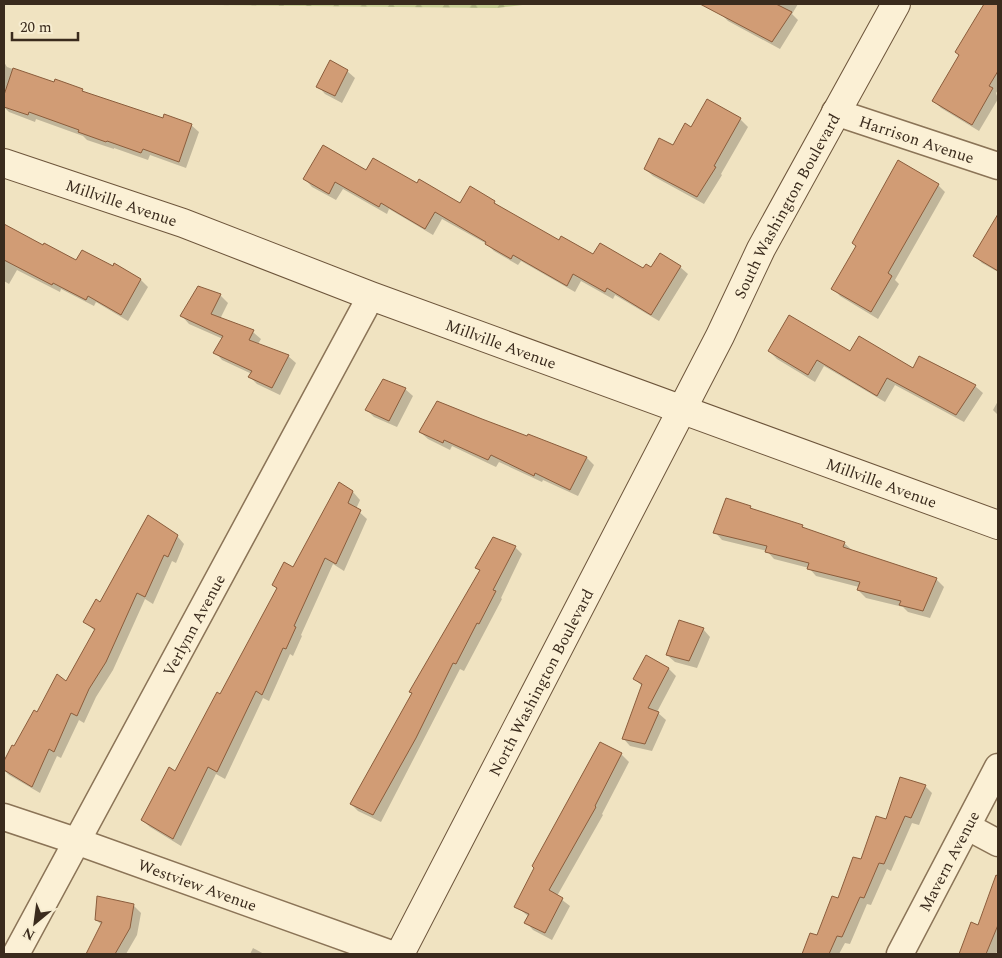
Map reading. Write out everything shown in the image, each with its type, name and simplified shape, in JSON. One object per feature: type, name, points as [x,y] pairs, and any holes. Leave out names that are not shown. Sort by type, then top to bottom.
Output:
[{"type":"street","name":"South Washington Boulevard","points":[[682,410],[730,316],[761,249],[896,4]]},
{"type":"street","name":"Harrison Avenue","points":[[835,112],[998,166]]},
{"type":"street","name":"Millville Avenue","points":[[4,163],[183,223],[371,296],[998,525]]},
{"type":"street","name":"Verlynn Avenue","points":[[16,954],[371,296]]},
{"type":"street","name":"North Washington Boulevard","points":[[400,954],[682,410]]},
{"type":"street","name":"Mavern Avenue","points":[[900,954],[998,767]]},
{"type":"street","name":"Westview Avenue","points":[[4,818],[76,841],[391,954]]},
{"type":"street","points":[[968,827],[998,843]]},
{"type":"green space","points":[[120,4],[531,4],[496,8]]},
{"type":"building","points":[[700,4],[776,4],[792,12],[772,42]]},
{"type":"building","points":[[984,4],[998,4],[998,71],[989,86],[993,88],[972,125],[932,101],[959,55],[955,52]]},
{"type":"building","points":[[330,60],[348,70],[335,96],[316,87]]},
{"type":"building","points":[[13,68],[54,82],[55,79],[83,89],[82,91],[163,118],[164,114],[192,124],[179,162],[143,149],[141,153],[106,142],[29,112],[28,115],[4,107],[4,95]]},
{"type":"building","points":[[707,99],[741,118],[714,166],[716,167],[697,197],[644,169],[659,138],[673,145],[685,123],[691,127]]},
{"type":"building","points":[[323,145],[366,170],[373,158],[417,183],[419,179],[460,203],[470,186],[495,201],[494,203],[559,240],[561,236],[593,254],[600,243],[643,268],[646,264],[651,267],[660,253],[681,266],[651,315],[607,288],[605,292],[573,274],[567,286],[513,255],[511,259],[435,212],[425,229],[381,203],[379,207],[335,182],[329,194],[303,179]]},
{"type":"building","points":[[898,160],[939,184],[888,273],[892,276],[871,312],[831,289],[856,246],[852,243]]},
{"type":"building","points":[[998,214],[998,271],[973,256]]},
{"type":"building","points":[[4,224],[76,260],[82,250],[113,266],[114,263],[141,279],[121,315],[88,296],[86,300],[4,260]]},
{"type":"building","points":[[198,286],[221,294],[211,314],[254,330],[249,340],[289,355],[272,388],[248,377],[252,371],[213,353],[223,336],[180,316]]},
{"type":"building","points":[[789,315],[850,351],[859,336],[913,368],[919,356],[976,385],[956,415],[887,378],[877,396],[817,360],[808,375],[768,351]]},
{"type":"building","points":[[383,379],[406,388],[389,421],[365,410]]},
{"type":"building","points":[[437,401],[587,457],[570,490],[535,473],[534,476],[491,455],[488,460],[444,440],[443,443],[419,432]]},
{"type":"building","points":[[339,482],[353,491],[348,503],[361,510],[336,564],[325,558],[294,626],[296,627],[286,649],[283,648],[262,695],[256,691],[217,772],[208,767],[173,839],[141,820],[169,767],[175,771],[217,692],[220,694],[277,588],[272,585],[284,562],[293,567]]},
{"type":"building","points":[[726,498],[845,542],[843,547],[937,578],[923,611],[899,605],[901,601],[857,590],[860,582],[807,569],[809,563],[765,552],[767,546],[713,533]]},
{"type":"building","points":[[148,515],[178,535],[168,557],[164,555],[145,597],[137,593],[106,662],[89,689],[77,716],[71,713],[54,752],[49,749],[32,787],[4,770],[4,761],[34,710],[37,712],[57,674],[66,681],[95,629],[83,622],[96,599],[100,602]]},
{"type":"building","points":[[493,537],[516,546],[493,590],[496,591],[479,624],[477,623],[456,664],[453,663],[416,738],[373,815],[350,804],[412,693],[409,692],[480,570],[475,568]]},
{"type":"building","points":[[679,620],[704,628],[689,661],[666,655]]},
{"type":"building","points":[[646,655],[669,668],[648,708],[659,712],[645,744],[622,739],[642,684],[633,679]]},
{"type":"building","points":[[600,742],[622,753],[596,807],[549,890],[563,898],[545,933],[524,923],[529,914],[514,907],[534,868],[532,866]]},
{"type":"building","points":[[900,777],[926,785],[911,818],[905,816],[884,864],[879,863],[864,898],[860,897],[842,937],[837,936],[829,954],[802,954],[810,933],[817,935],[832,896],[838,898],[853,857],[861,859],[876,816],[886,819]]},
{"type":"building","points":[[996,875],[998,876],[998,925],[986,954],[959,954],[971,922],[978,925]]},
{"type":"building","points":[[97,896],[134,904],[130,928],[115,954],[86,954],[102,922],[95,920]]}]
